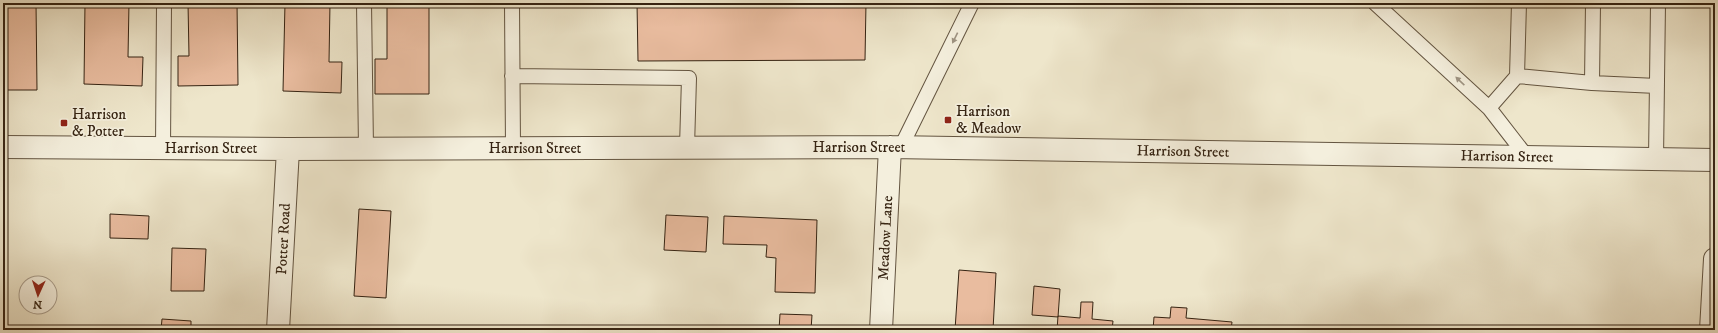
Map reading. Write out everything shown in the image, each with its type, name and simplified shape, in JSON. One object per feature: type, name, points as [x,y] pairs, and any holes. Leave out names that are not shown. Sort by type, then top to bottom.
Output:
[{"type":"street","name":"Harrison Street","points":[[3,147],[895,147],[1715,160]]},
{"type":"street","name":"Meadow Lane","points":[[881,330],[895,147]]},
{"type":"street","name":"Potter Road","points":[[278,330],[288,148]]},
{"type":"street","points":[[1711,330],[1715,259]]},
{"type":"lane","points":[[163,148],[164,3]]},
{"type":"lane","points":[[364,3],[366,148]]},
{"type":"lane","points":[[512,3],[512,148]]},
{"type":"lane","points":[[895,147],[972,3]]},
{"type":"lane","points":[[1375,3],[1489,108],[1527,157]]},
{"type":"lane","points":[[1489,108],[1517,76],[1519,3]]},
{"type":"lane","points":[[1592,83],[1593,3]]},
{"type":"lane","points":[[1656,159],[1658,3]]},
{"type":"lane","points":[[512,76],[689,78],[688,147]]},
{"type":"lane","points":[[1517,76],[1592,83],[1657,86]]},
{"type":"building","points":[[3,3],[36,3],[37,90],[3,90]]},
{"type":"building","points":[[85,3],[129,3],[128,57],[143,57],[142,86],[84,84]]},
{"type":"building","points":[[188,3],[237,3],[238,85],[178,86],[178,56],[189,56]]},
{"type":"building","points":[[285,3],[330,3],[329,62],[342,62],[341,93],[283,91]]},
{"type":"building","points":[[387,3],[429,3],[429,94],[375,94],[375,59],[387,59]]},
{"type":"building","points":[[637,3],[866,3],[865,60],[638,61]]},
{"type":"building","points":[[359,209],[391,211],[386,298],[354,296]]},
{"type":"building","points":[[110,214],[149,216],[148,239],[110,238]]},
{"type":"building","points":[[666,215],[708,217],[706,252],[664,250]]},
{"type":"building","points":[[724,216],[817,220],[815,293],[775,292],[776,258],[766,257],[767,245],[723,244]]},
{"type":"building","points":[[172,248],[206,249],[204,291],[171,291]]},
{"type":"building","points":[[959,270],[996,273],[993,330],[955,330]]},
{"type":"building","points":[[1034,286],[1060,289],[1058,317],[1032,315]]},
{"type":"building","points":[[1081,302],[1093,302],[1092,319],[1113,321],[1112,330],[1057,330],[1058,316],[1080,318]]},
{"type":"building","points":[[1171,307],[1187,308],[1186,318],[1232,322],[1231,330],[1153,330],[1154,317],[1170,318]]},
{"type":"building","points":[[780,314],[812,315],[811,330],[779,330]]},
{"type":"building","points":[[162,319],[191,321],[191,330],[161,330]]},
{"type":"place","name":"Harrison & Meadow","points":[[948,120]]},
{"type":"place","name":"Harrison & Potter","points":[[64,123]]}]
